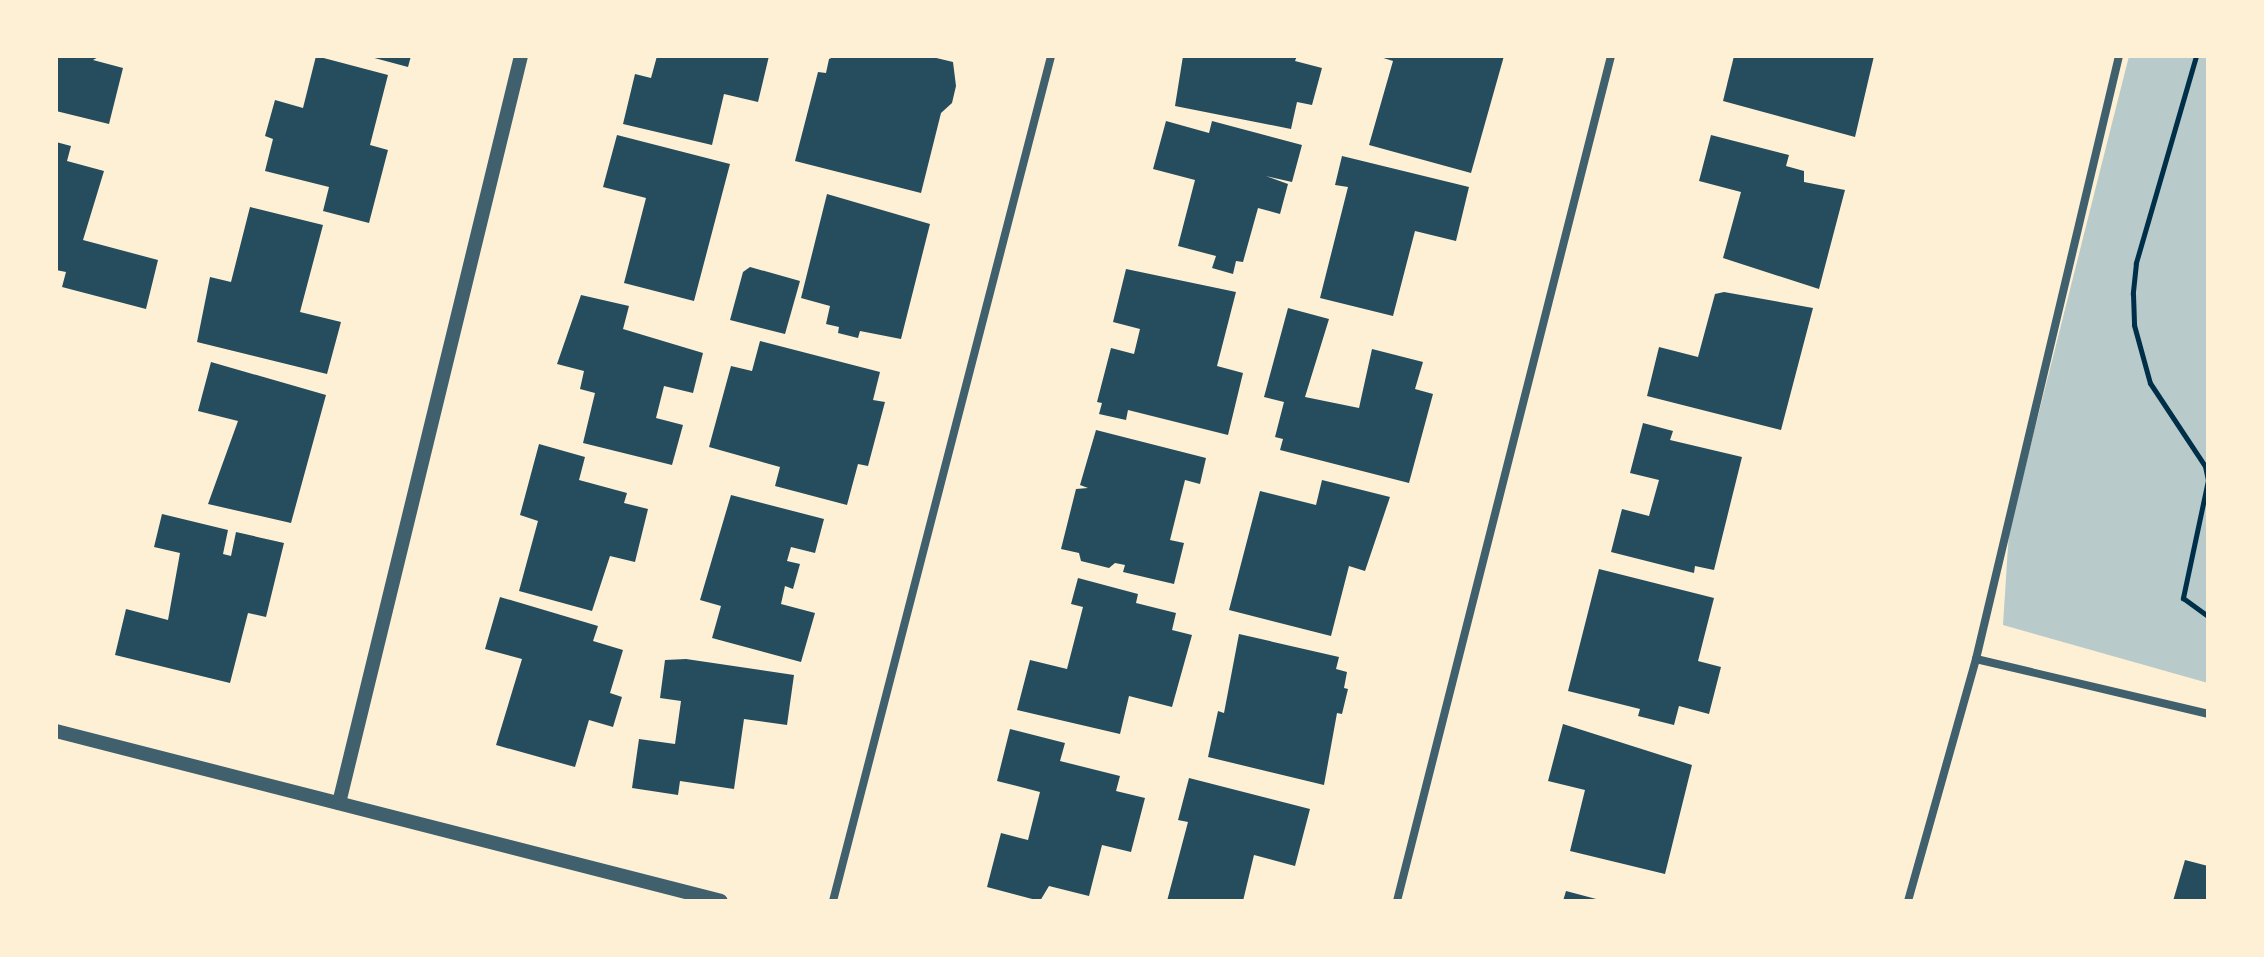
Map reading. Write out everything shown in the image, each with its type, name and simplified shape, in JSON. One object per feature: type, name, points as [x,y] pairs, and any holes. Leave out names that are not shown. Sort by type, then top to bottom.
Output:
[{"type":"street","points":[[339,803],[521,56]]},
{"type":"street","points":[[833,901],[1051,56]]},
{"type":"street","points":[[1397,901],[1611,56]]},
{"type":"street","points":[[1908,901],[1976,659],[2119,56]]},
{"type":"street","points":[[1976,659],[2208,714]]},
{"type":"street","points":[[56,731],[721,901]]},
{"type":"path","points":[[2196,56],[2136,263],[2133,294],[2134,325],[2150,383],[2205,466],[2208,480],[2183,598],[2208,616]]},
{"type":"shaded area","points":[[2129,56],[2208,56],[2208,683],[2003,625],[2009,531]]},
{"type":"building","points":[[56,56],[100,56],[93,60],[123,68],[109,124],[56,111]]},
{"type":"building","points":[[316,56],[388,75],[370,145],[388,150],[369,223],[323,211],[329,187],[265,171],[273,139],[265,136],[275,100],[303,108]]},
{"type":"building","points":[[367,56],[411,56],[408,67]]},
{"type":"building","points":[[657,56],[769,56],[758,102],[724,94],[712,145],[623,124],[635,74],[651,78]]},
{"type":"building","points":[[836,56],[928,56],[953,62],[956,86],[952,103],[941,113],[921,193],[795,161],[818,72],[826,73],[829,59]]},
{"type":"building","points":[[1183,56],[1297,56],[1295,61],[1322,68],[1312,105],[1297,102],[1291,129],[1175,106]]},
{"type":"building","points":[[1377,56],[1504,56],[1471,173],[1369,145],[1393,61]]},
{"type":"building","points":[[1734,56],[1874,56],[1855,137],[1723,101]]},
{"type":"building","points":[[1166,121],[1209,133],[1212,121],[1302,145],[1292,182],[1266,176],[1288,184],[1280,214],[1258,208],[1243,262],[1236,261],[1233,274],[1212,268],[1216,256],[1178,246],[1195,180],[1153,169]]},
{"type":"building","points":[[617,135],[730,164],[694,301],[624,283],[646,198],[603,187]]},
{"type":"building","points":[[1711,135],[1789,155],[1786,166],[1804,171],[1804,182],[1845,190],[1819,289],[1723,258],[1741,192],[1699,181]]},
{"type":"building","points":[[56,142],[71,146],[67,161],[104,171],[83,240],[158,260],[146,309],[62,287],[66,272],[56,270]]},
{"type":"building","points":[[1342,156],[1469,187],[1456,241],[1415,231],[1393,316],[1320,298],[1348,187],[1335,185]]},
{"type":"building","points":[[827,194],[930,224],[901,339],[860,331],[858,338],[838,333],[839,327],[826,324],[830,306],[801,298]]},
{"type":"building","points":[[250,207],[323,225],[300,312],[341,322],[327,374],[197,342],[210,277],[231,282]]},
{"type":"building","points":[[750,267],[800,281],[785,334],[730,320],[743,272]]},
{"type":"building","points":[[1126,269],[1236,292],[1217,366],[1243,373],[1228,435],[1128,410],[1126,420],[1099,414],[1102,403],[1097,402],[1111,348],[1134,354],[1140,329],[1113,322]]},
{"type":"building","points":[[1724,292],[1813,308],[1781,430],[1647,396],[1659,347],[1698,357],[1715,294]]},
{"type":"building","points":[[581,295],[629,306],[623,329],[703,353],[693,393],[664,386],[656,418],[683,425],[672,465],[583,443],[595,393],[580,389],[584,371],[557,364]]},
{"type":"building","points":[[1288,308],[1329,319],[1305,397],[1359,408],[1372,349],[1423,362],[1415,389],[1433,394],[1409,483],[1280,450],[1283,439],[1275,437],[1284,402],[1264,397]]},
{"type":"building","points":[[760,341],[880,372],[873,400],[885,402],[868,466],[858,464],[847,505],[775,486],[780,467],[709,447],[731,366],[752,371]]},
{"type":"building","points":[[211,362],[326,395],[291,523],[208,504],[238,421],[198,411]]},
{"type":"building","points":[[1643,423],[1673,431],[1670,440],[1742,457],[1714,570],[1695,566],[1694,573],[1611,552],[1622,509],[1649,516],[1659,480],[1630,473]]},
{"type":"building","points":[[1096,430],[1206,458],[1200,484],[1185,480],[1170,540],[1184,543],[1174,584],[1123,572],[1125,565],[1115,563],[1109,568],[1081,561],[1079,553],[1061,549],[1076,489],[1088,488],[1080,485]]},
{"type":"building","points":[[539,444],[585,457],[579,480],[627,493],[624,503],[648,509],[635,562],[610,556],[592,611],[519,591],[538,521],[520,515]]},
{"type":"building","points":[[1322,480],[1390,497],[1365,571],[1349,566],[1331,636],[1229,610],[1260,491],[1316,505]]},
{"type":"building","points":[[731,495],[824,519],[815,553],[791,547],[787,561],[800,564],[793,589],[785,586],[781,604],[815,613],[801,662],[712,638],[721,606],[700,600]]},
{"type":"building","points":[[162,514],[228,530],[223,554],[231,556],[236,532],[284,543],[266,617],[248,613],[230,683],[115,655],[126,609],[168,620],[180,553],[154,547]]},
{"type":"building","points":[[1599,569],[1714,598],[1698,661],[1721,667],[1709,714],[1679,706],[1674,725],[1638,716],[1640,709],[1568,691]]},
{"type":"building","points":[[1078,578],[1138,594],[1136,603],[1176,613],[1172,630],[1192,635],[1172,707],[1129,696],[1120,734],[1017,710],[1030,660],[1067,669],[1083,607],[1071,604]]},
{"type":"building","points":[[500,597],[598,626],[593,641],[623,650],[610,693],[622,697],[613,727],[589,720],[575,767],[496,745],[522,659],[485,649]]},
{"type":"building","points":[[1239,634],[1339,657],[1336,669],[1347,672],[1344,688],[1348,689],[1342,714],[1337,713],[1324,785],[1208,757],[1218,711],[1224,713]]},
{"type":"building","points":[[686,659],[794,675],[787,725],[744,719],[734,789],[680,781],[678,795],[632,788],[639,739],[675,744],[681,701],[660,698],[665,660]]},
{"type":"building","points":[[1563,724],[1692,765],[1665,874],[1570,851],[1585,790],[1548,781]]},
{"type":"building","points":[[1010,729],[1065,743],[1060,761],[1120,776],[1116,791],[1145,798],[1131,852],[1102,845],[1089,896],[1049,886],[1040,901],[987,887],[1001,833],[1028,840],[1040,792],[997,781]]},
{"type":"building","points":[[1189,778],[1310,809],[1295,866],[1254,855],[1243,901],[1167,901],[1188,822],[1178,820]]},
{"type":"building","points":[[2185,860],[2208,866],[2208,901],[2173,901]]},
{"type":"building","points":[[1566,891],[1600,900],[1600,901],[1563,901]]}]
